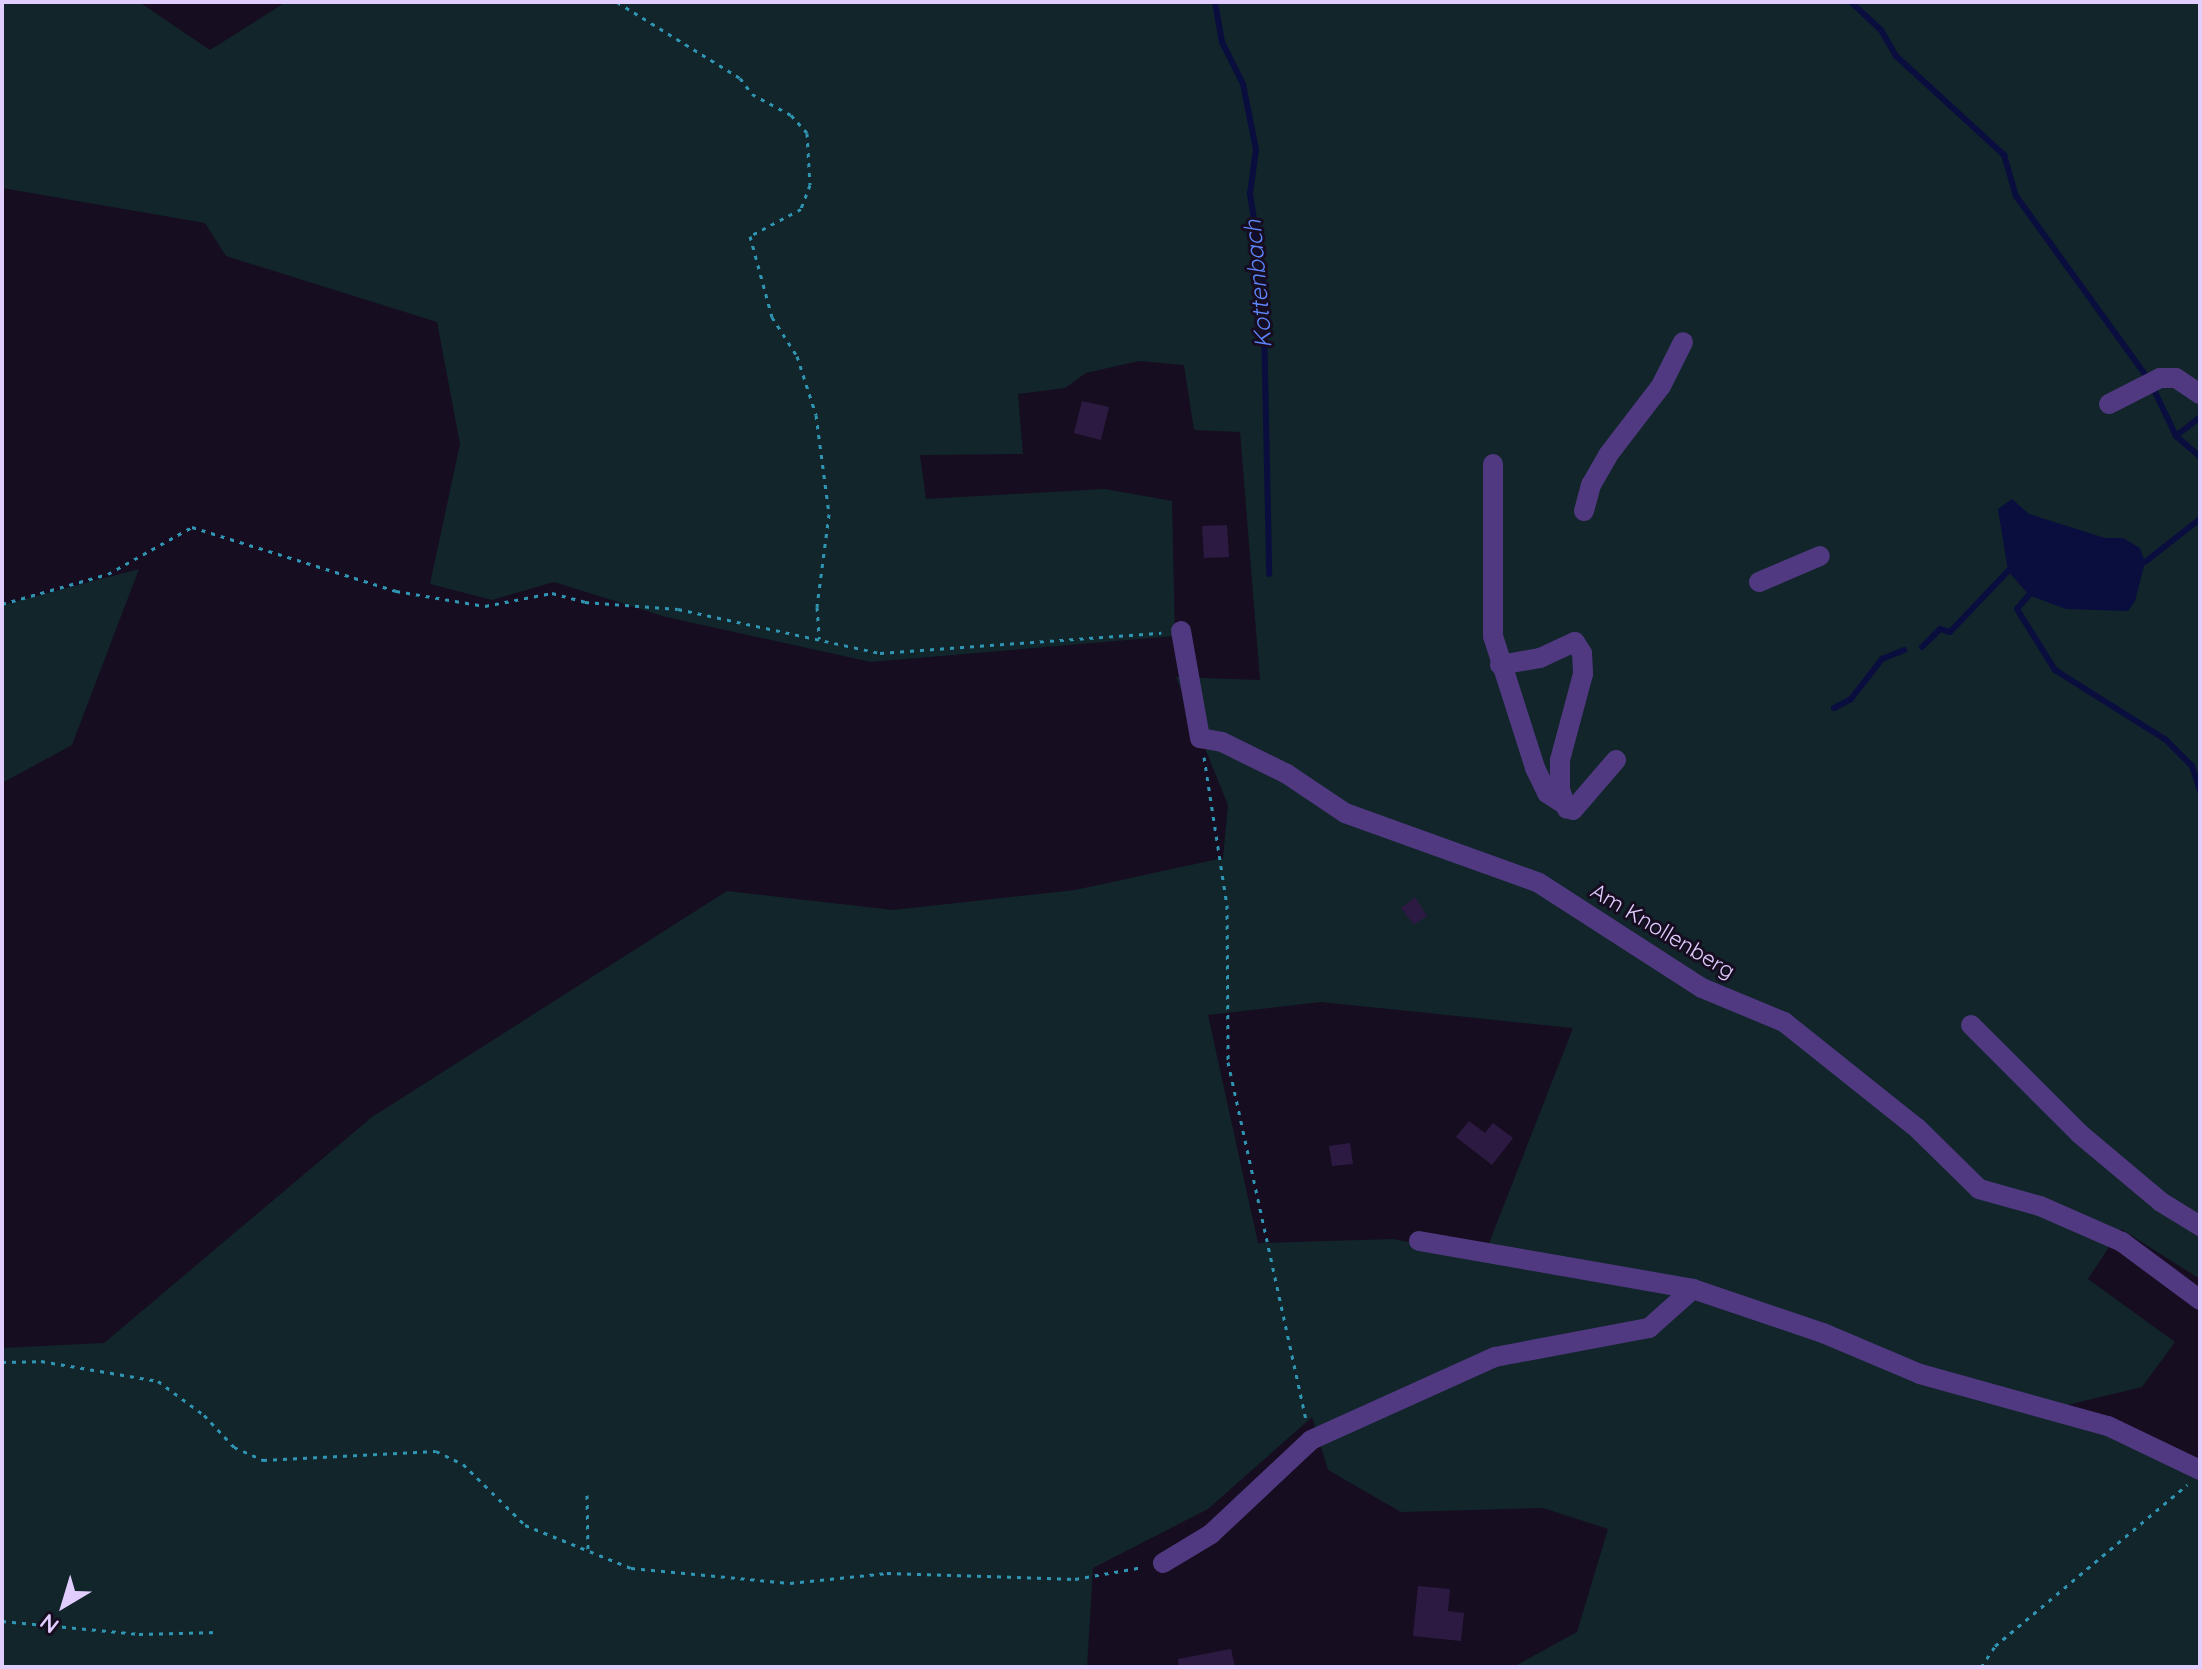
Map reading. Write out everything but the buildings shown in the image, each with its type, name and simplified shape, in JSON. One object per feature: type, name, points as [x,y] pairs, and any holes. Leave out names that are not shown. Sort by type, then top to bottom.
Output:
[{"type":"lane","points":[[1584,511],[1591,485],[1608,455],[1661,386],[1683,342]]},
{"type":"lane","points":[[2109,404],[2160,378],[2176,378],[2200,394]]},
{"type":"lane","points":[[1493,464],[1490,590],[1500,665],[1535,768],[1547,793],[1567,809]]},
{"type":"lane","points":[[1759,582],[1820,556]]},
{"type":"lane","points":[[1181,631],[1200,738]]},
{"type":"lane","points":[[1500,665],[1540,658],[1575,642],[1582,653],[1583,674],[1560,760],[1560,790],[1567,809]]},
{"type":"lane","name":"Am Knollenberg","points":[[1200,738],[1222,742],[1287,774],[1345,813],[1539,883],[1702,988],[1784,1022],[1917,1128],[1979,1189],[2040,1206],[2122,1242],[2200,1300]]},
{"type":"lane","points":[[1567,809],[1582,803],[1616,760]]},
{"type":"lane","points":[[1971,1025],[2080,1134],[2161,1202],[2200,1226]]},
{"type":"lane","points":[[1419,1241],[1693,1289],[1823,1333],[1920,1374],[2108,1426],[2194,1477]]},
{"type":"lane","points":[[1163,1563],[1211,1534],[1311,1440],[1495,1357],[1529,1347],[1626,1337],[1649,1328],[1693,1289]]},
{"type":"path","points":[[617,2],[740,78],[752,94],[791,115],[807,133],[810,185],[801,209],[750,236],[772,317],[797,356],[816,415],[829,514],[817,607],[819,639]]},
{"type":"path","points":[[2,604],[108,574],[192,527],[396,591],[485,606],[552,593],[585,602],[678,609],[880,653],[1181,631]]},
{"type":"path","points":[[1200,738],[1227,905],[1228,1062],[1311,1440]]},
{"type":"path","points":[[2,1362],[41,1361],[158,1381],[204,1415],[234,1447],[263,1460],[436,1451],[463,1464],[525,1525],[588,1554],[631,1568],[790,1583],[887,1573],[1075,1579],[1163,1563]]},
{"type":"path","points":[[1981,1667],[1995,1646],[2194,1477]]},
{"type":"path","points":[[587,1495],[588,1554]]},
{"type":"path","points":[[2,1621],[139,1634],[219,1632]]},
{"type":"shaded area","points":[[2,2],[139,2],[210,50],[286,2],[2200,2],[2200,1279],[2121,1229],[2088,1279],[2175,1342],[2142,1387],[2067,1405],[2200,1467],[2200,1667],[1513,1667],[1577,1632],[1608,1529],[1543,1508],[1401,1512],[1328,1470],[1312,1417],[1208,1509],[1093,1568],[1087,1667],[2,1667],[2,1348],[104,1343],[372,1117],[727,891],[893,910],[1075,890],[1223,858],[1228,805],[1176,677],[1260,680],[1240,432],[1194,430],[1184,365],[1139,361],[1086,373],[1065,388],[1018,394],[1023,454],[920,455],[926,499],[1105,489],[1172,501],[1175,636],[871,662],[666,617],[554,582],[492,600],[430,584],[460,444],[437,322],[226,256],[205,223],[2,188]],"holes":[[[1321,1002],[1573,1028],[1484,1256],[1393,1239],[1258,1243],[1208,1015]]]},
{"type":"shaded area","points":[[2012,499],[2029,514],[2105,538],[2123,538],[2140,548],[2145,562],[2135,601],[2128,611],[2066,609],[2029,595],[2008,571],[1998,509]]},
{"type":"shaded area","points":[[139,569],[72,745],[2,783],[2,605]]},
{"type":"waterway","name":"Kottenbach","points":[[1215,2],[1222,42],[1243,84],[1256,149],[1250,194],[1263,276],[1269,574]]},
{"type":"waterway","points":[[1851,2],[1881,30],[1896,56],[2004,155],[2016,196],[2147,377]]},
{"type":"waterway","points":[[2154,390],[2176,436],[2200,457]]},
{"type":"waterway","points":[[2176,436],[2200,417]]},
{"type":"waterway","points":[[2145,562],[2200,519]]},
{"type":"waterway","points":[[1922,647],[1940,629],[1950,632],[2008,571]]},
{"type":"waterway","points":[[2029,595],[2017,609],[2055,670],[2166,740],[2192,766],[2200,790]]},
{"type":"waterway","points":[[1834,708],[1851,699],[1882,659],[1904,650]]}]
